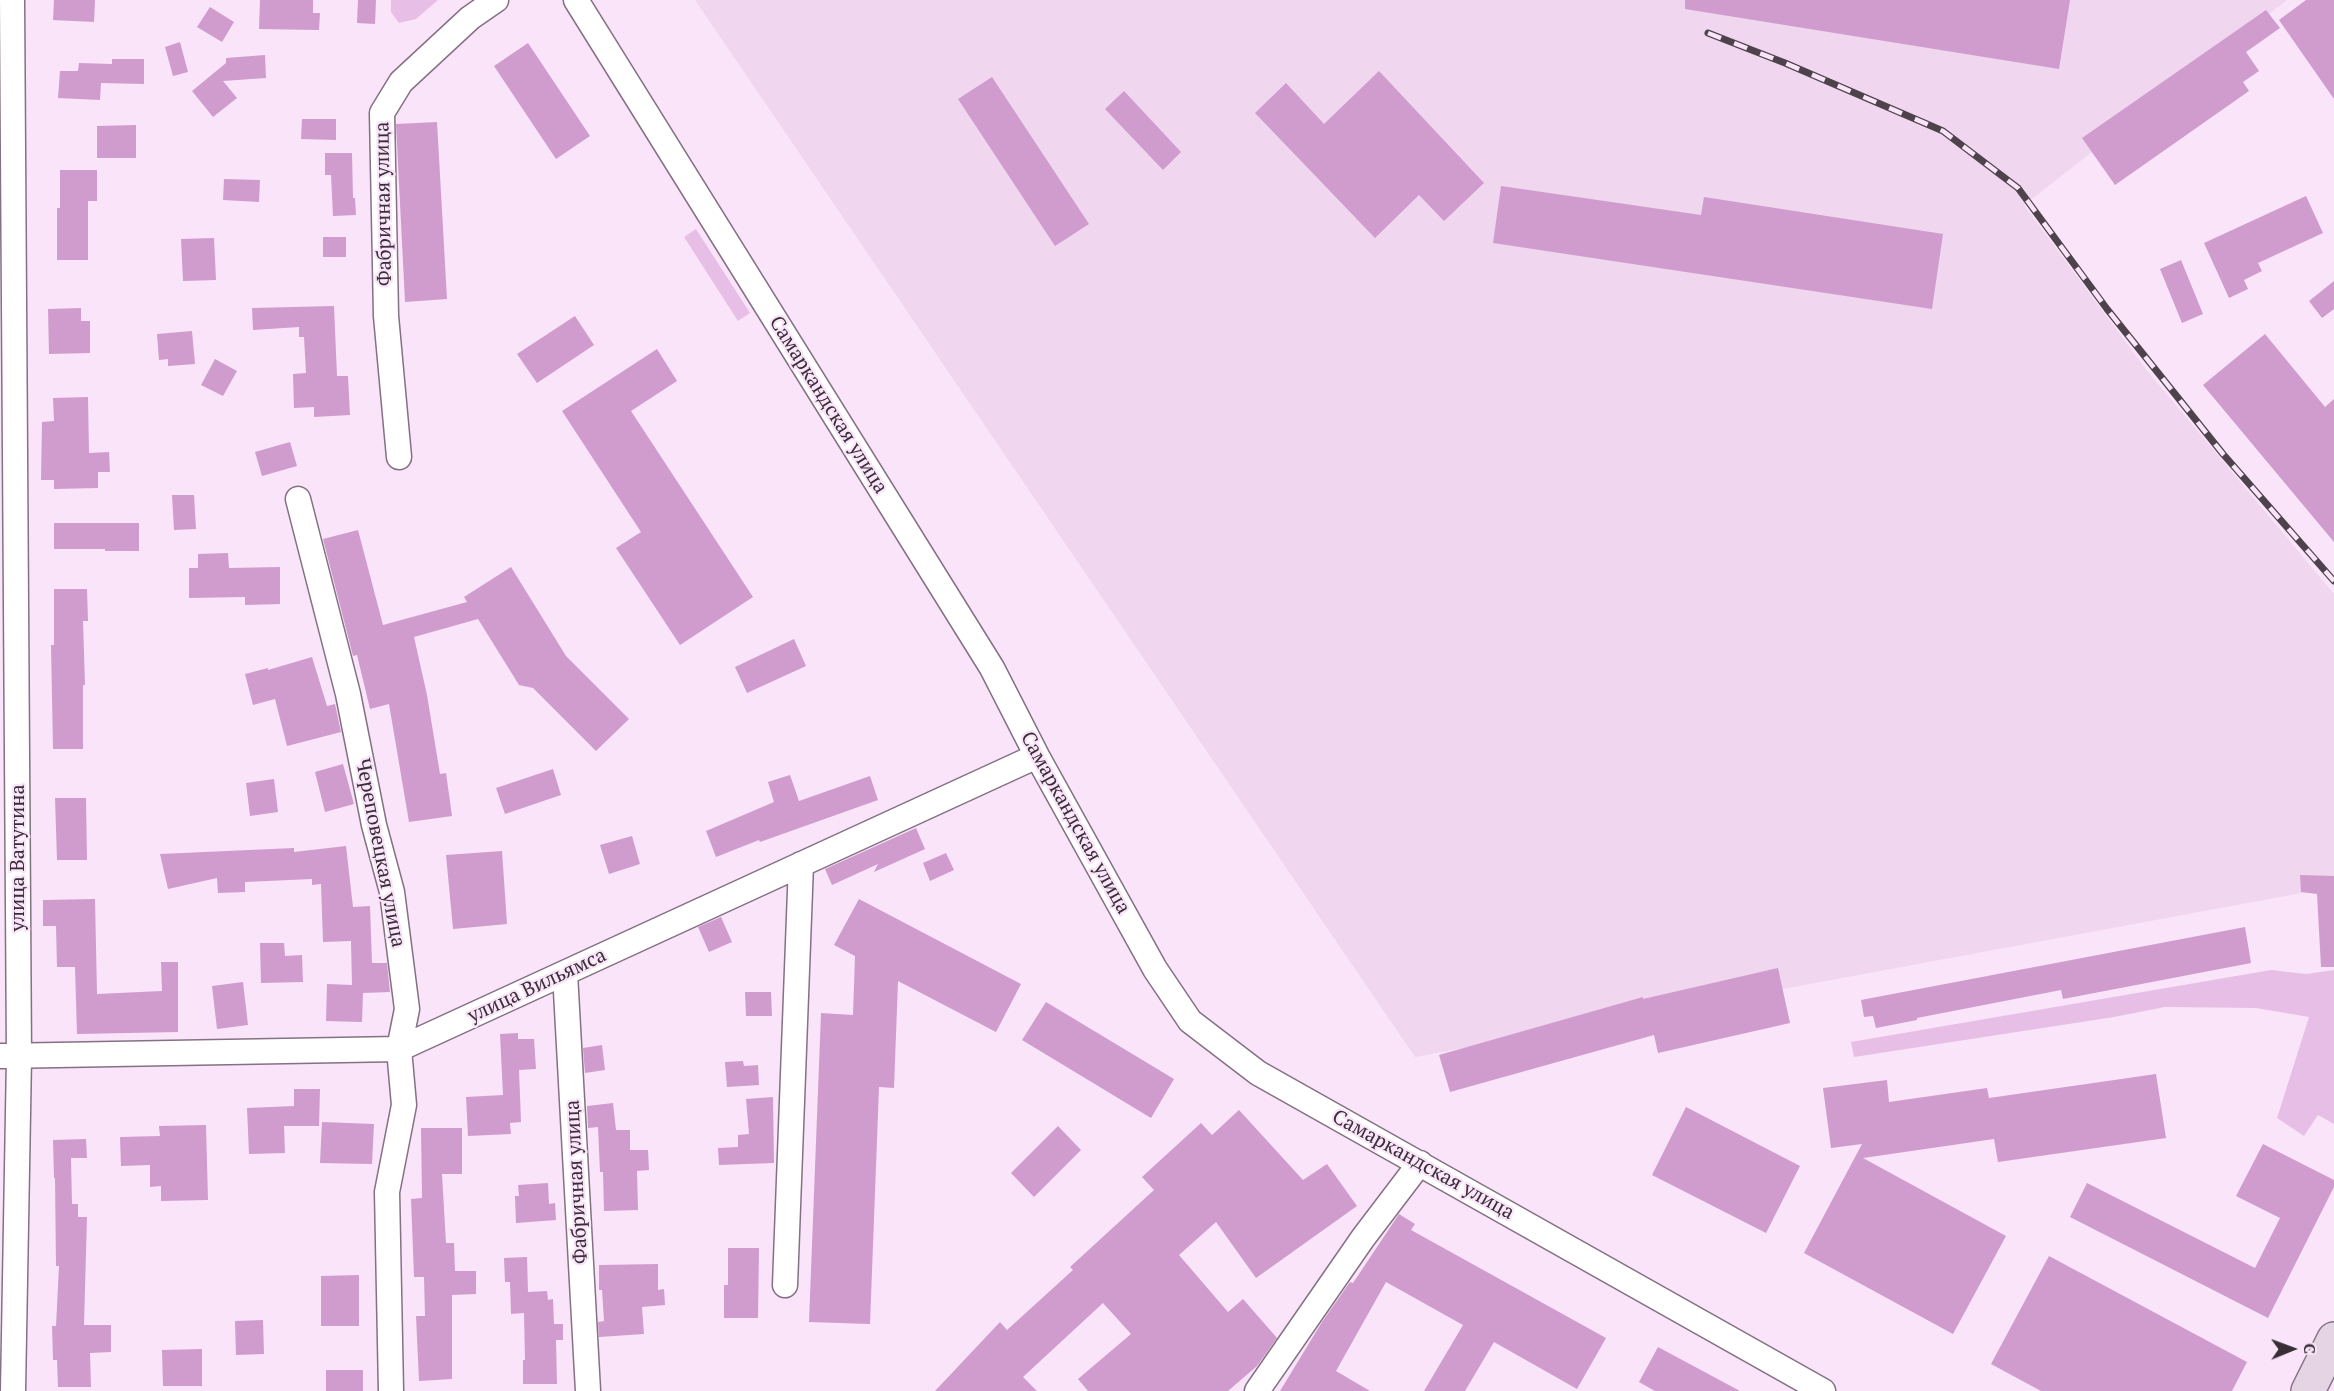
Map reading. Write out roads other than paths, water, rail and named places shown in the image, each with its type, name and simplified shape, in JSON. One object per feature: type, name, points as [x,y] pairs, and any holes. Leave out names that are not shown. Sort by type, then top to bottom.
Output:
[{"type":"street","name":"улица Ватутина","points":[[12,0],[9,1057],[13,1391]]},
{"type":"street","name":"Фабричная улица","points":[[399,457],[386,316],[382,113],[401,82],[470,18],[496,0]]},
{"type":"street","name":"Самаркандская улица","points":[[576,0],[992,668],[1037,756],[1155,969],[1190,1021],[1258,1073],[1420,1162],[1823,1391]]},
{"type":"street","name":"Череповецкая улица","points":[[298,499],[348,694],[374,825],[392,892],[407,1009],[399,1049],[404,1105],[387,1192],[391,1391]]},
{"type":"street","name":"улица Вильямса","points":[[9,1057],[399,1049],[1037,756]]},
{"type":"street","points":[[785,1285],[801,864]]},
{"type":"street","name":"Фабричная улица","points":[[565,973],[588,1391]]},
{"type":"street","points":[[1257,1391],[1363,1238],[1420,1162]]},
{"type":"street","points":[[2308,1391],[2334,1339]]},
{"type":"railway","points":[[1708,33],[1785,63],[1943,131],[2018,188],[2107,309],[2223,454],[2334,581]]}]
